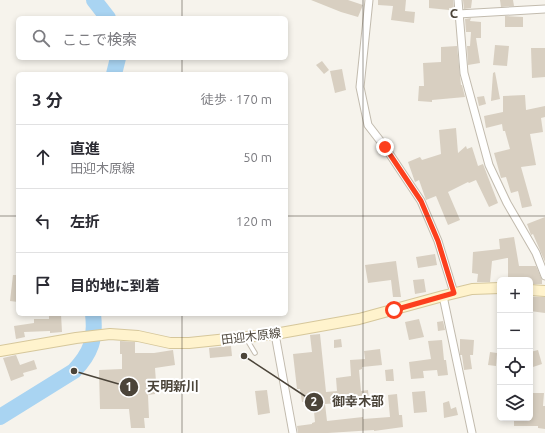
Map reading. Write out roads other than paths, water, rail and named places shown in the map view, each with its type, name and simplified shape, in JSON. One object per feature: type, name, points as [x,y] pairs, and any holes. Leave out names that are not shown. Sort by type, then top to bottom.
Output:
[{"type":"main road","name":"田迎木原線","points":[[0,351],[102,334],[138,336],[170,343],[189,343],[275,334],[359,319],[472,289],[497,288]]},
{"type":"main road","points":[[533,290],[545,292]]},
{"type":"street","points":[[369,0],[360,87],[368,125],[385,147],[421,201],[438,241],[454,293]]},
{"type":"street","points":[[458,0],[464,73],[489,165],[507,203],[536,253],[545,276]]},
{"type":"street","points":[[458,14],[545,9]]},
{"type":"street","points":[[443,296],[472,433]]},
{"type":"street","points":[[275,334],[292,433]]},
{"type":"lane","points":[[245,337],[255,354]]},
{"type":"waterway","points":[[94,0],[106,16]]},
{"type":"waterway","points":[[114,72],[118,60]]},
{"type":"waterway","points":[[0,417],[74,371],[85,358],[91,345],[94,331],[93,316]]},
{"type":"place","name":"御幸木部","points":[[244,356]]},
{"type":"place","name":"天明新川","points":[[74,371]]}]
